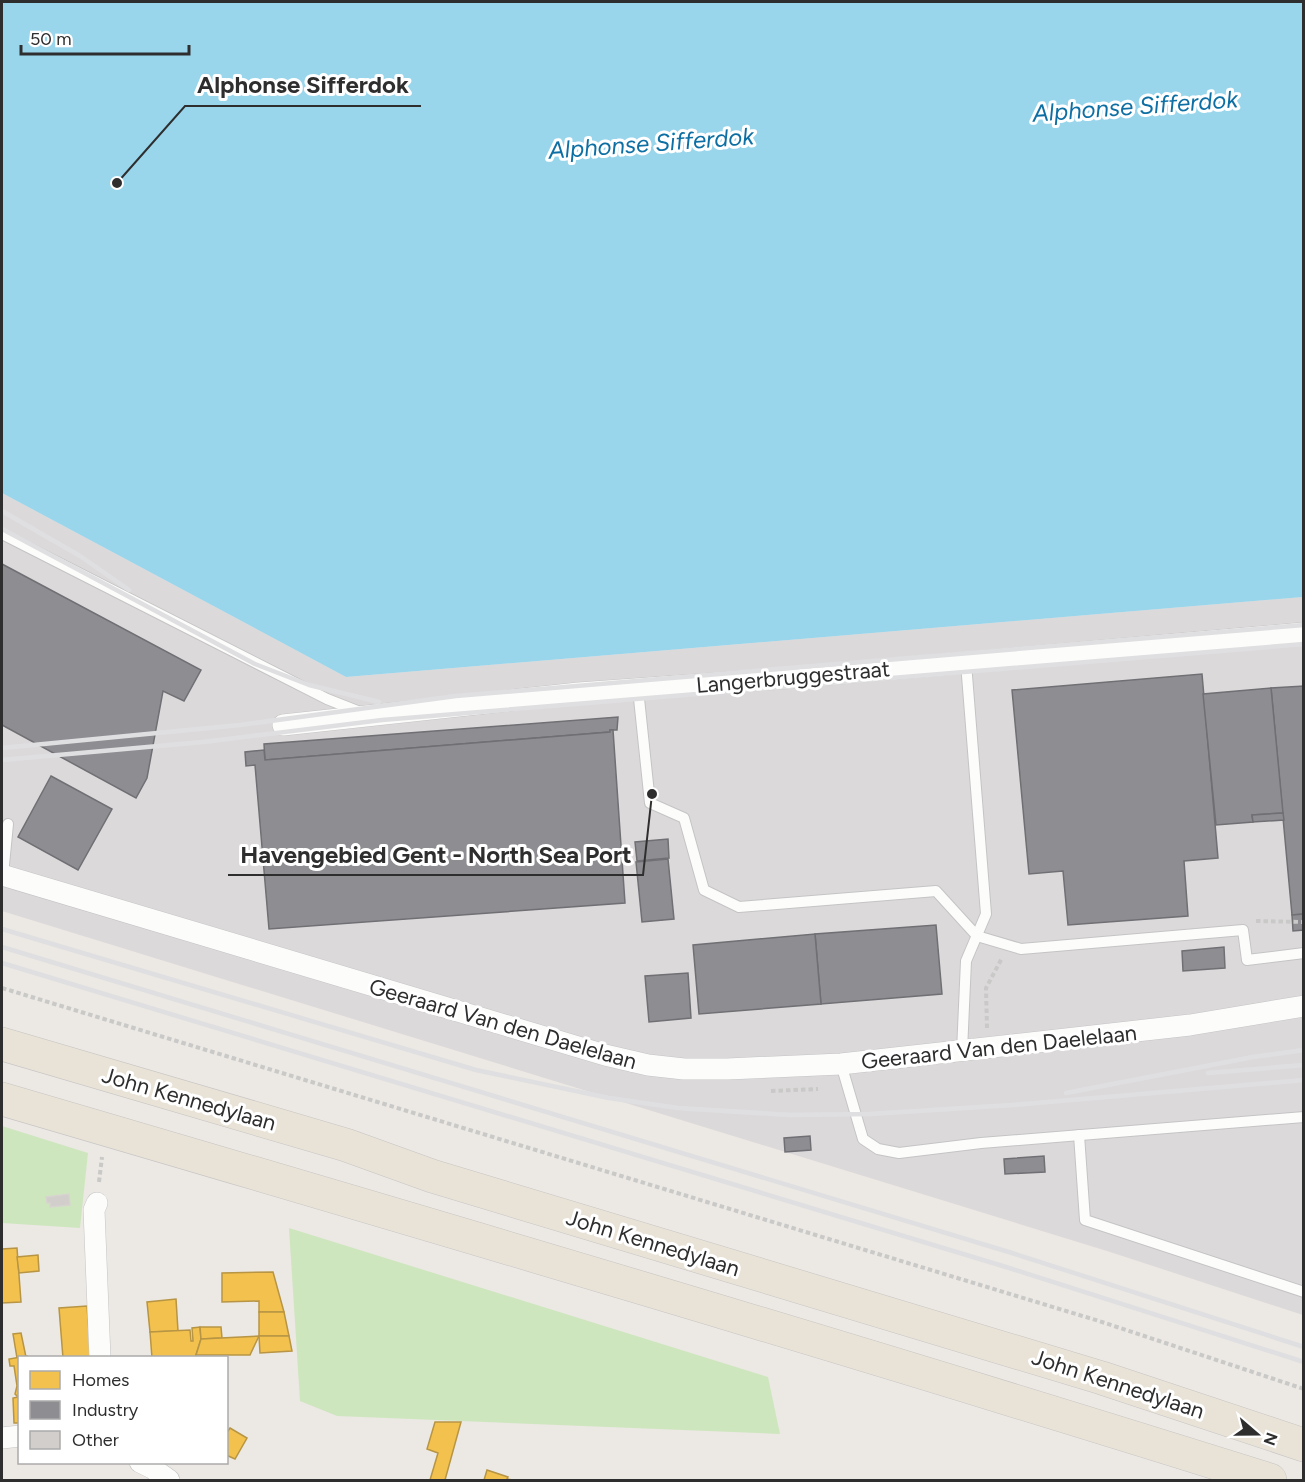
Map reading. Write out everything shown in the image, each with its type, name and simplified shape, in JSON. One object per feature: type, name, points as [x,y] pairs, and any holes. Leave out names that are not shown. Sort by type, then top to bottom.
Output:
[{"type":"highway","name":"John Kennedylaan","points":[[2,1044],[346,1145],[432,1176],[1102,1378],[1304,1445]]},
{"type":"highway","name":"John Kennedylaan","points":[[2,1099],[475,1238],[1270,1480]]},
{"type":"street","name":"Langerbruggestraat","points":[[283,725],[567,694],[966,663],[1304,633]]},
{"type":"street","name":"Geeraard Van den Daelelaan","points":[[2,875],[605,1055],[648,1065],[684,1069],[841,1064],[1190,1025],[1304,1006]]},
{"type":"street","points":[[97,1203],[94,1210],[100,1356]]},
{"type":"street","points":[[2,1438],[18,1436]]},
{"type":"street","points":[[144,1464],[169,1480]]},
{"type":"lane","points":[[2,534],[327,699],[369,716]]},
{"type":"lane","points":[[962,1051],[966,961],[986,914],[966,663]]},
{"type":"lane","points":[[638,689],[651,803],[684,818],[704,890],[739,907],[936,891],[977,936],[1021,949],[1243,930],[1246,960],[1304,953]]},
{"type":"lane","points":[[2,875],[8,824]]},
{"type":"lane","points":[[841,1064],[863,1139],[878,1149],[899,1153],[1079,1135],[1304,1117]]},
{"type":"lane","points":[[1079,1135],[1085,1220],[1304,1292]]},
{"type":"path","points":[[2,988],[1099,1321],[1304,1389]]},
{"type":"path","points":[[764,1091],[848,1087]]},
{"type":"path","points":[[97,1203],[106,1130]]},
{"type":"shaded area","points":[[2,493],[346,677],[1303,597],[1303,1315],[1107,1251],[2,911]]},
{"type":"green space","points":[[2,1126],[88,1153],[80,1228],[2,1223]]},
{"type":"green space","points":[[289,1228],[768,1377],[780,1434],[337,1416],[300,1401]]},
{"type":"water","points":[[2,2],[1303,2],[1303,597],[346,677],[2,493]]},
{"type":"building: Homes","points":[[17,1248],[21,1302],[2,1303],[2,1249]]},
{"type":"building: Homes","points":[[38,1255],[39,1271],[19,1273],[17,1257]]},
{"type":"building: Homes","points":[[273,1272],[284,1312],[259,1312],[259,1301],[222,1302],[222,1273]]},
{"type":"building: Homes","points":[[176,1299],[178,1331],[150,1332],[147,1302]]},
{"type":"building: Homes","points":[[87,1306],[91,1356],[63,1356],[59,1308]]},
{"type":"building: Homes","points":[[259,1312],[284,1312],[289,1336],[259,1336]]},
{"type":"building: Homes","points":[[200,1327],[201,1339],[196,1356],[152,1356],[150,1332],[190,1330],[191,1341],[193,1341],[192,1328]]},
{"type":"building: Homes","points":[[200,1327],[221,1327],[222,1338],[201,1339]]},
{"type":"building: Homes","points":[[21,1333],[26,1356],[17,1358],[13,1334]]},
{"type":"building: Homes","points":[[259,1336],[250,1355],[196,1355],[201,1339]]},
{"type":"building: Homes","points":[[259,1336],[289,1336],[292,1351],[260,1353]]},
{"type":"building: Homes","points":[[18,1358],[18,1397],[15,1394],[17,1386],[14,1366],[10,1366],[9,1359]]},
{"type":"building: Homes","points":[[18,1397],[18,1423],[14,1423],[13,1398]]},
{"type":"building: Homes","points":[[435,1422],[461,1422],[445,1480],[430,1480],[438,1453],[427,1449]]},
{"type":"building: Homes","points":[[230,1428],[247,1438],[235,1459],[228,1456]]},
{"type":"building: Homes","points":[[487,1470],[508,1477],[507,1479],[513,1480],[484,1480]]},
{"type":"building: Industry","points":[[2,564],[201,670],[184,701],[163,691],[147,778],[136,798],[2,725]]},
{"type":"building: Industry","points":[[1202,674],[1218,858],[1184,861],[1188,916],[1068,925],[1063,871],[1029,874],[1012,690]]},
{"type":"building: Industry","points":[[1304,686],[1304,914],[1292,915],[1271,688]]},
{"type":"building: Industry","points":[[1271,688],[1283,813],[1252,815],[1253,822],[1216,825],[1203,694]]},
{"type":"building: Industry","points":[[618,717],[617,730],[610,730],[610,732],[265,760],[264,744]]},
{"type":"building: Industry","points":[[613,730],[625,903],[269,929],[255,765],[246,766],[245,752],[264,750],[265,760],[610,732]]},
{"type":"building: Industry","points":[[51,776],[112,809],[78,870],[18,837]]},
{"type":"building: Industry","points":[[1283,813],[1284,820],[1253,822],[1252,815]]},
{"type":"building: Industry","points":[[668,839],[669,858],[637,861],[635,842]]},
{"type":"building: Industry","points":[[668,859],[674,919],[642,922],[636,862]]},
{"type":"building: Industry","points":[[1304,914],[1304,930],[1293,931],[1292,915]]},
{"type":"building: Industry","points":[[936,925],[942,994],[821,1004],[815,934]]},
{"type":"building: Industry","points":[[815,934],[821,1004],[699,1014],[693,945]]},
{"type":"building: Industry","points":[[1224,947],[1225,968],[1183,971],[1182,951]]},
{"type":"building: Industry","points":[[688,973],[691,1018],[649,1022],[645,976]]},
{"type":"building: Industry","points":[[810,1136],[811,1150],[785,1152],[784,1138]]},
{"type":"building: Industry","points":[[1044,1156],[1045,1172],[1005,1174],[1004,1159]]},
{"type":"building: Other","points":[[69,1194],[70,1205],[50,1207],[50,1203],[47,1203],[46,1197]]},
{"type":"railway","points":[[2,511],[80,556],[129,590]]},
{"type":"railway","points":[[2,529],[255,664],[309,685],[379,702]]},
{"type":"railway","points":[[2,748],[240,725],[456,696],[1304,625]]},
{"type":"railway","points":[[2,760],[203,742],[382,720],[1304,644]]},
{"type":"railway","points":[[2,929],[476,1070],[609,1098],[678,1108],[790,1115],[870,1114],[1012,1105],[1304,1080]]},
{"type":"railway","points":[[2,947],[1012,1253],[1304,1347]]},
{"type":"railway","points":[[2,963],[1006,1267],[1304,1362]]},
{"type":"railway","points":[[1066,1093],[1253,1057],[1304,1050]]},
{"type":"railway","points":[[1208,1073],[1304,1065]]},
{"type":"place","name":"Alphonse Sifferdok","points":[[117,183]]},
{"type":"place","name":"Havengebied Gent - North Sea Port","points":[[652,794]]}]
